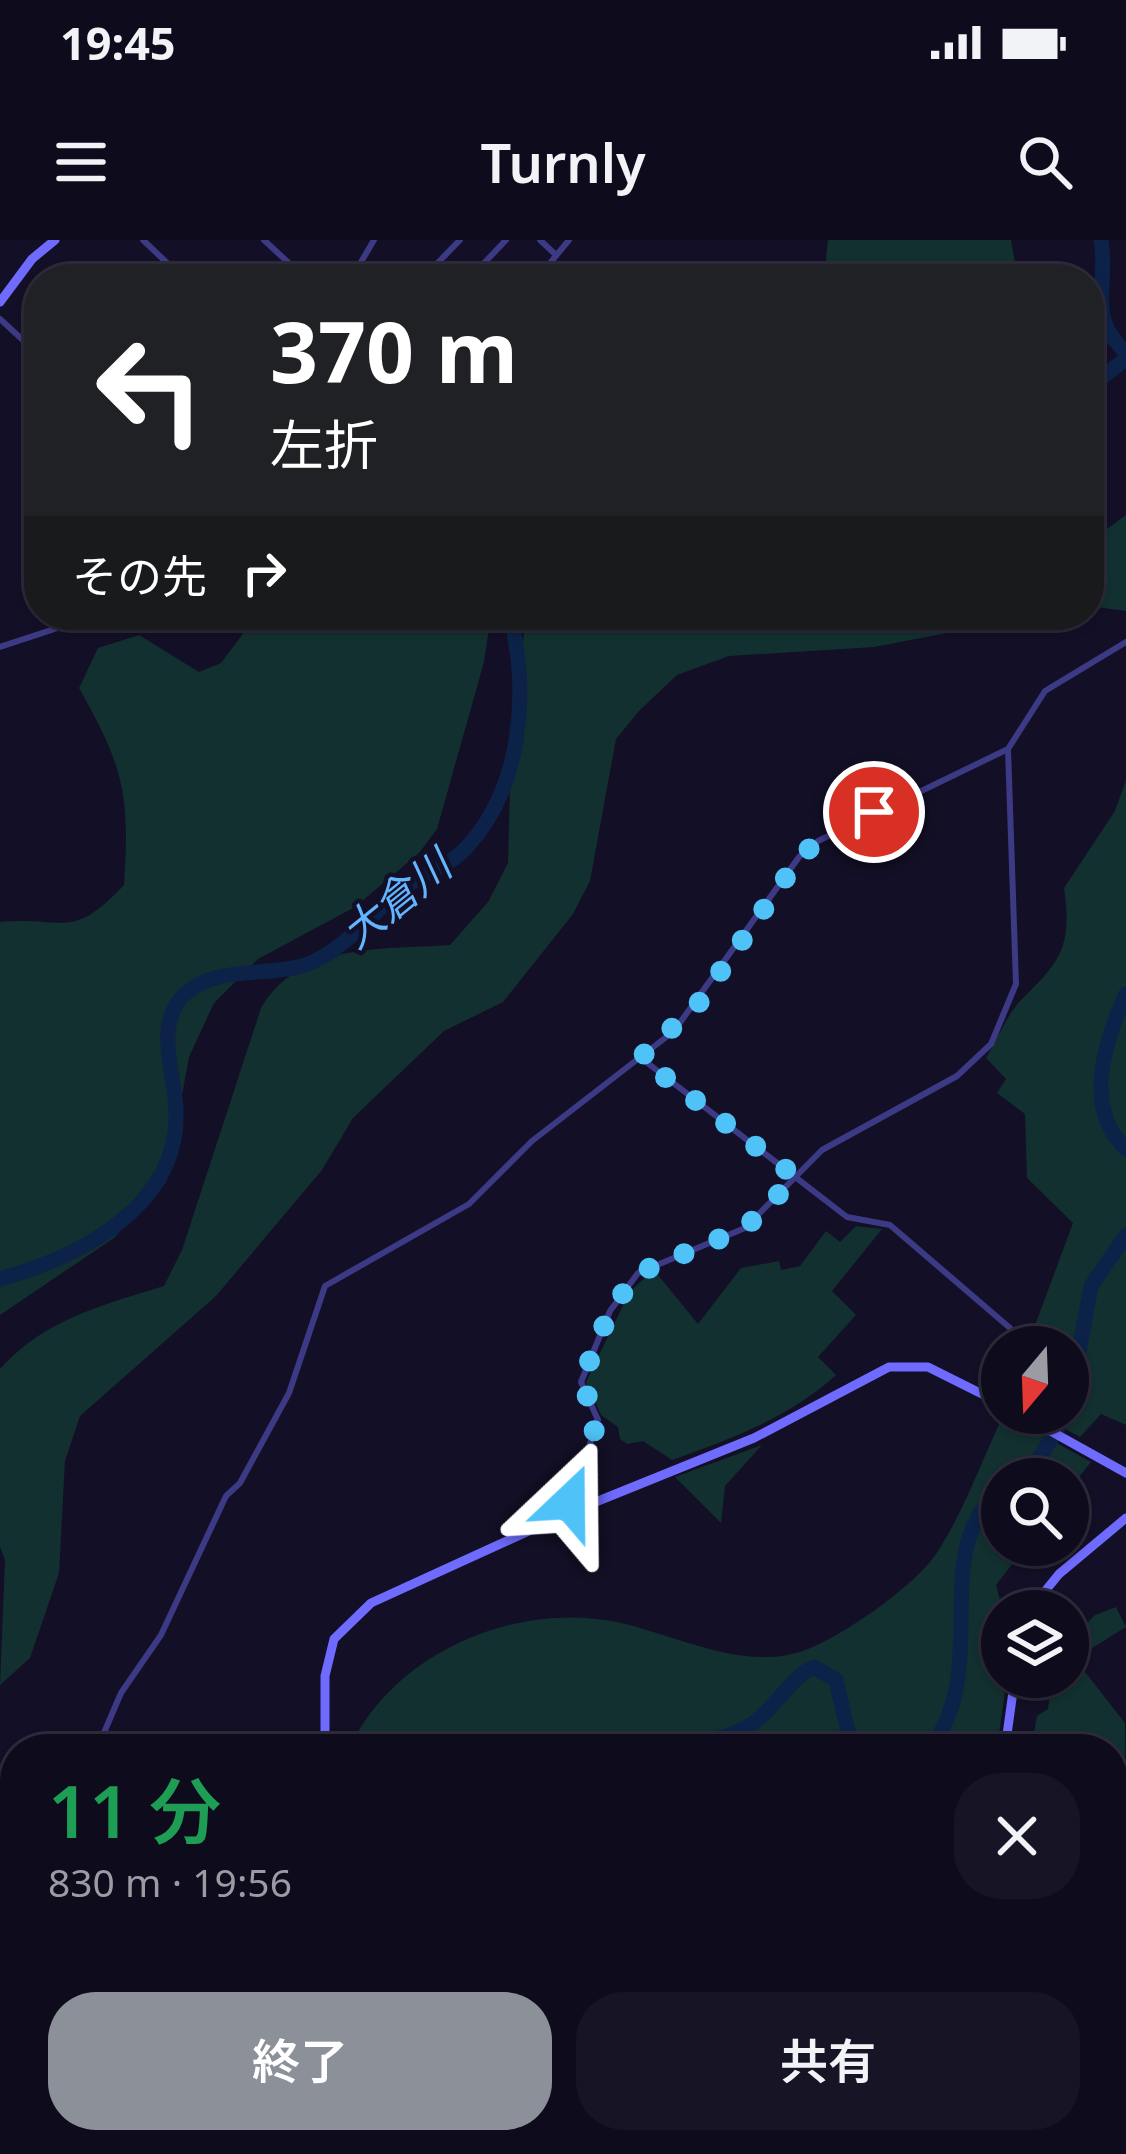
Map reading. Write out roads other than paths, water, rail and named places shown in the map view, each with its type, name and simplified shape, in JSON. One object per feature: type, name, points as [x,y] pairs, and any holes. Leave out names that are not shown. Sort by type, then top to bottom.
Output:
[{"type":"main road","points":[[28,264],[55,240]]},
{"type":"main road","points":[[0,302],[24,270]]},
{"type":"main road","points":[[325,1734],[328,1658],[347,1622],[389,1594],[566,1514],[754,1438],[889,1367],[928,1366],[981,1392]]},
{"type":"main road","points":[[1055,1434],[1126,1473]]},
{"type":"main road","points":[[1046,1590],[1126,1518]]},
{"type":"main road","points":[[1008,1734],[1012,1698]]},
{"type":"street","points":[[143,240],[168,264]]},
{"type":"street","points":[[264,240],[290,264]]},
{"type":"street","points":[[437,264],[460,240]]},
{"type":"street","points":[[483,264],[506,240]]},
{"type":"street","points":[[540,240],[556,255]]},
{"type":"street","points":[[549,264],[569,240]]},
{"type":"street","points":[[0,319],[24,341]]},
{"type":"street","points":[[0,647],[52,630]]},
{"type":"street","points":[[103,1734],[121,1693],[160,1635],[226,1496],[240,1483],[289,1393],[325,1286],[469,1204],[532,1141],[640,1058],[698,1004],[807,849],[1008,749],[1045,692],[1126,642]]},
{"type":"street","points":[[566,1514],[598,1420],[581,1382],[622,1291],[638,1273],[745,1228],[834,1142],[956,1076],[1003,1025],[1016,984],[1008,749]]},
{"type":"street","points":[[640,1058],[848,1217],[890,1225],[1008,1326]]},
{"type":"waterway","points":[[1101,240],[1103,264]]},
{"type":"waterway","points":[[1104,317],[1126,352]]},
{"type":"waterway","name":"大倉川","points":[[1104,376],[1126,359]]},
{"type":"waterway","name":"大倉川","points":[[0,1279],[61,1257],[119,1223],[161,1174],[173,1144],[176,1110],[168,1036],[174,1008],[183,996],[209,980],[290,969],[318,959],[343,943],[406,886],[459,855],[485,824],[500,797],[516,737],[519,675],[513,630]]},
{"type":"waterway","points":[[1126,994],[1105,1054],[1101,1095],[1113,1133],[1126,1149]]},
{"type":"waterway","points":[[1084,1326],[1091,1286],[1126,1235]]},
{"type":"waterway","points":[[1039,1458],[1054,1434]]},
{"type":"waterway","points":[[938,1734],[957,1681],[962,1576],[967,1544],[981,1512]]},
{"type":"waterway","points":[[731,1734],[755,1722],[814,1667],[836,1680],[849,1734]]}]
